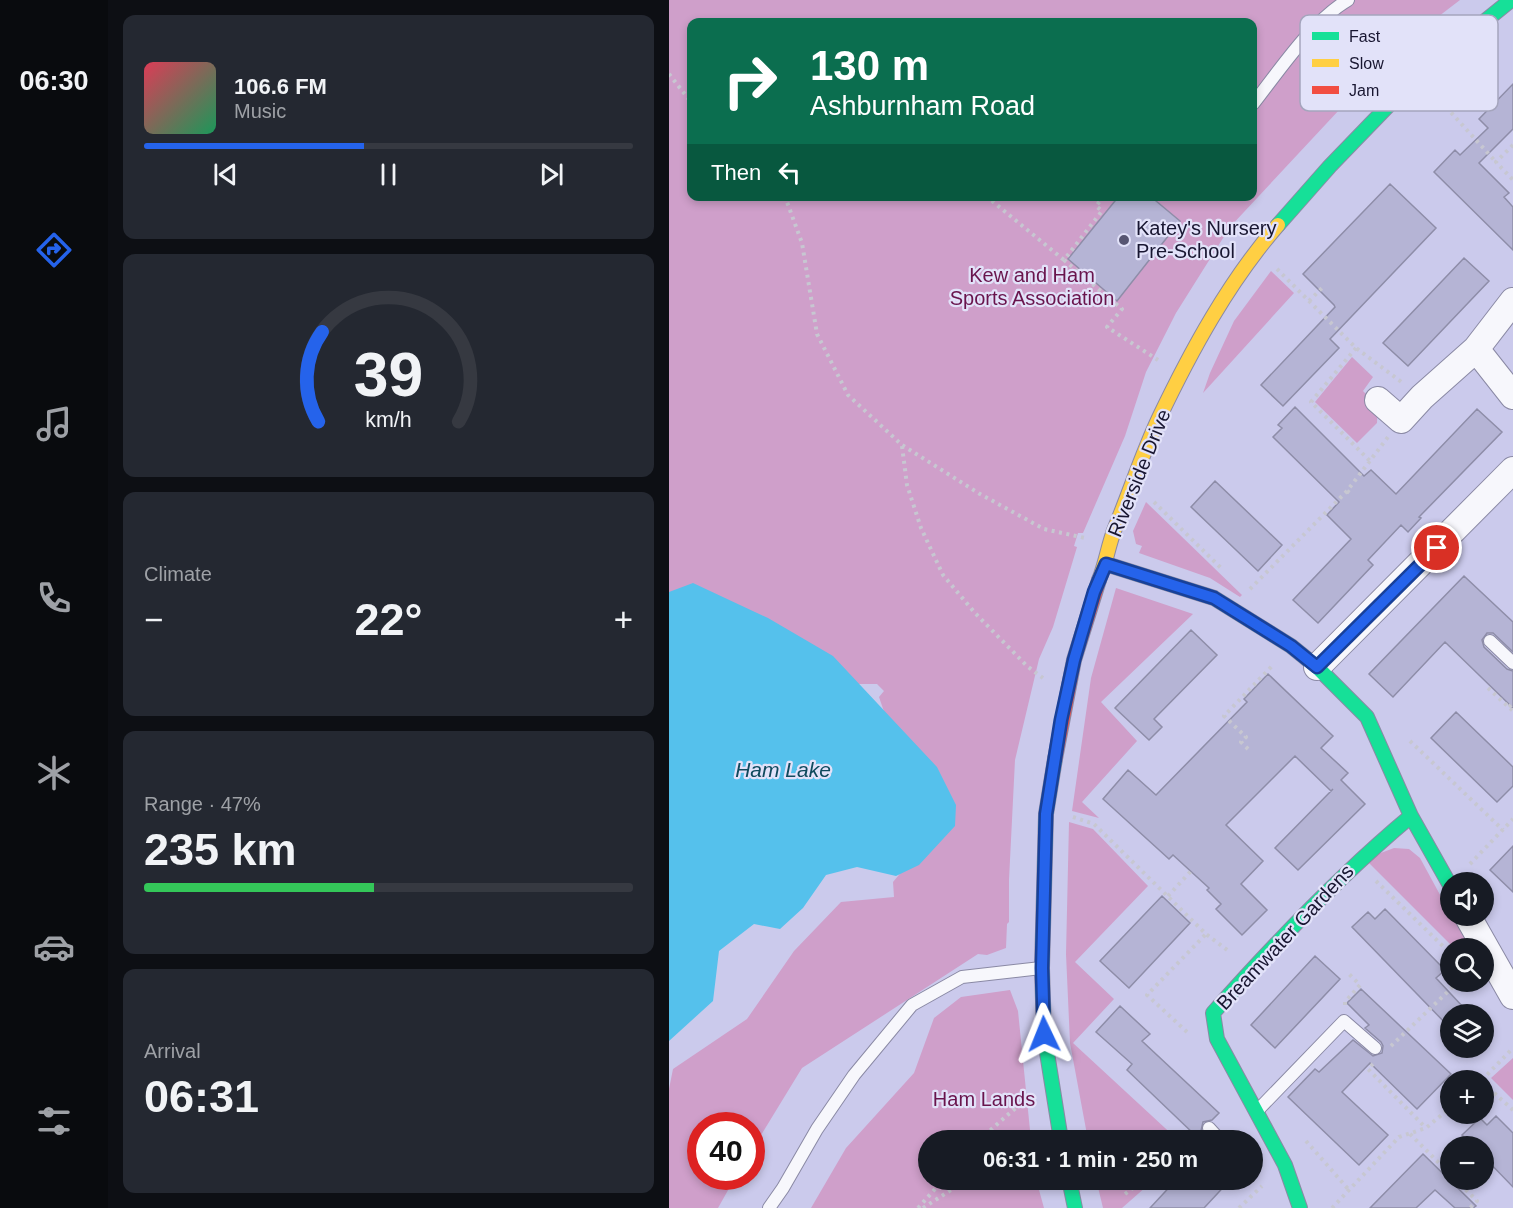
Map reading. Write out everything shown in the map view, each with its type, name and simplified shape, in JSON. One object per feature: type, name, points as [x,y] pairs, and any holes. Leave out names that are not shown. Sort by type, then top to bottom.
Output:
[{"type":"street","name":"Riverside Drive","points":[[1492,15],[1511,0]]},
{"type":"street","name":"Riverside Drive","points":[[1059,1130],[1044,1034],[1042,968],[1046,814],[1061,720],[1074,660],[1094,592],[1106,564],[1113,534],[1158,420],[1219,307],[1257,249],[1330,166],[1383,111]]},
{"type":"street","points":[[1378,400],[1401,420],[1422,397],[1476,348],[1513,301]]},
{"type":"street","points":[[1476,348],[1513,396]]},
{"type":"street","points":[[1317,667],[1513,470]]},
{"type":"street","points":[[1106,564],[1214,598],[1291,646],[1317,667],[1367,717],[1411,816],[1442,872]]},
{"type":"street","name":"Breamwater Gardens","points":[[1300,1208],[1284,1165],[1217,1039],[1213,1013],[1251,969],[1356,862],[1411,816]]},
{"type":"street","points":[[1473,926],[1513,996]]},
{"type":"street","points":[[1071,1190],[1075,1208]]},
{"type":"lane","points":[[1328,15],[1346,0]]},
{"type":"lane","points":[[1257,99],[1300,46]]},
{"type":"lane","points":[[1490,641],[1513,663]]},
{"type":"lane","points":[[769,1208],[817,1128],[853,1075],[912,1005],[962,977],[1042,968]]},
{"type":"lane","points":[[1257,1112],[1344,1020],[1379,1052]]},
{"type":"path","points":[[669,74],[687,97]]},
{"type":"path","points":[[1449,111],[1513,180]]},
{"type":"path","points":[[1496,162],[1513,145]]},
{"type":"path","points":[[786,201],[802,243],[817,334],[848,395],[902,446],[979,494],[1044,529],[1089,539]]},
{"type":"path","points":[[992,201],[1122,309],[1107,327],[1181,375]]},
{"type":"path","points":[[1064,260],[1103,211],[1096,206],[1100,201]]},
{"type":"path","points":[[1257,249],[1356,348],[1422,397]]},
{"type":"path","points":[[1309,301],[1323,287]]},
{"type":"path","points":[[1356,348],[1311,402],[1371,462]]},
{"type":"path","points":[[1246,594],[1347,491],[1401,420]]},
{"type":"path","points":[[902,446],[907,485],[921,528],[943,575],[975,613],[1027,666],[1050,682]]},
{"type":"path","points":[[1347,491],[1353,495]]},
{"type":"path","points":[[1248,749],[1241,742],[1246,737],[1224,716],[1291,646]]},
{"type":"path","points":[[1488,688],[1513,711]]},
{"type":"path","points":[[1509,707],[1513,703]]},
{"type":"path","points":[[1403,734],[1503,830]]},
{"type":"path","points":[[1046,814],[1074,817],[1094,824],[1206,934],[1251,969]]},
{"type":"path","points":[[1461,872],[1513,819]]},
{"type":"path","points":[[1356,862],[1440,943]]},
{"type":"path","points":[[1168,896],[1193,870]]},
{"type":"path","points":[[1344,1020],[1345,1002],[1360,985],[1347,972]]},
{"type":"path","points":[[1426,1128],[1368,1069],[1379,1052],[1447,992]]},
{"type":"path","points":[[1493,1070],[1513,1048]]},
{"type":"path","points":[[1494,1092],[1513,1110]]},
{"type":"path","points":[[988,1130],[1033,1093]]},
{"type":"path","points":[[1332,1208],[1399,1137],[1426,1128],[1440,1116]]},
{"type":"path","points":[[1410,1134],[1440,1164]]},
{"type":"path","points":[[1306,1140],[1349,1190]]},
{"type":"path","points":[[918,1208],[934,1190]]},
{"type":"path","points":[[923,1208],[951,1190]]},
{"type":"path","points":[[1125,1194],[1131,1190]]},
{"type":"path","points":[[1466,1190],[1477,1201],[1470,1208]]},
{"type":"green space","name":"Kew and Ham Sports Association","points":[[669,0],[1460,0],[1440,15],[1300,15],[1300,111],[1338,111],[1257,198],[1257,18],[687,18],[687,201],[1254,201],[1230,227],[1176,313],[1146,372],[1125,436],[1083,533],[1078,533],[1074,546],[1077,547],[1053,627],[1039,659],[1015,760],[1006,948],[987,955],[978,954],[802,1068],[765,1129],[765,1112],[687,1112],[687,1190],[728,1190],[718,1208],[669,1208],[669,1089],[673,1069],[747,1019],[794,951],[841,902],[894,897],[893,882],[914,857],[889,726],[879,697],[884,691],[877,684],[846,684],[669,599]]},
{"type":"green space","points":[[1271,271],[1294,293],[1203,393],[1234,321]]},
{"type":"green space","points":[[1352,357],[1373,377],[1363,391],[1375,405],[1377,413],[1377,423],[1357,443],[1315,402]]},
{"type":"green space","points":[[1146,502],[1242,595],[1240,597],[1210,578],[1139,553],[1142,546],[1136,544],[1133,531]]},
{"type":"green space","points":[[1116,588],[1193,614],[1101,702],[1137,741],[1082,802],[1099,818],[1072,811],[1091,678]]},
{"type":"green space","points":[[1069,822],[1093,829],[1148,886],[1075,962],[1114,999],[1073,1043],[1167,1130],[1086,1130],[1070,1043],[1066,954]]},
{"type":"green space","points":[[1394,848],[1409,849],[1420,858],[1440,895],[1440,926],[1458,926],[1465,938],[1444,938],[1365,859]]},
{"type":"green space","name":"Ham Lands","points":[[1010,990],[1018,1011],[1030,1130],[918,1130],[918,1190],[1039,1190],[1044,1208],[811,1208],[846,1148],[914,1073],[934,1018],[961,997]]},
{"type":"green space","points":[[1513,1058],[1513,1100],[1494,1081],[1494,1075]]},
{"type":"green space","points":[[1099,1190],[1142,1190],[1122,1208],[1103,1208]]},
{"type":"water","name":"Ham Lake","points":[[693,583],[768,618],[833,656],[937,767],[956,805],[955,826],[919,865],[896,876],[857,867],[826,875],[803,908],[780,929],[754,924],[719,951],[713,1001],[669,1041],[669,592]]},
{"type":"building","points":[[1513,84],[1513,129],[1479,163],[1509,193],[1504,197],[1513,207],[1513,250],[1434,172],[1455,150],[1460,155],[1488,128],[1479,119],[1487,111],[1498,111],[1498,99]]},
{"type":"building","points":[[1390,184],[1436,228],[1330,339],[1339,348],[1283,406],[1261,385],[1335,307],[1303,274]]},
{"type":"building","name":"Katey's Nursery Pre-School","points":[[1115,201],[1156,201],[1180,221],[1117,301],[1068,259]]},
{"type":"building","points":[[1464,258],[1489,281],[1408,366],[1383,343]]},
{"type":"building","points":[[1295,407],[1364,476],[1371,470],[1396,494],[1477,409],[1502,432],[1419,517],[1421,518],[1408,532],[1401,525],[1368,560],[1373,565],[1318,623],[1293,600],[1351,539],[1327,515],[1339,502],[1273,437],[1282,428],[1278,425]]},
{"type":"building","points":[[1215,481],[1282,545],[1258,571],[1191,507]]},
{"type":"building","points":[[1464,576],[1513,622],[1513,652],[1493,633],[1487,633],[1482,640],[1484,647],[1507,669],[1513,671],[1513,708],[1445,642],[1393,697],[1369,674]]},
{"type":"building","points":[[1191,630],[1217,655],[1154,719],[1162,727],[1149,740],[1115,708]]},
{"type":"building","points":[[1268,674],[1333,736],[1321,748],[1348,773],[1341,780],[1365,804],[1298,870],[1275,848],[1333,789],[1331,791],[1295,756],[1226,825],[1263,861],[1241,884],[1267,910],[1242,935],[1216,909],[1221,904],[1207,890],[1209,888],[1173,855],[1169,859],[1103,799],[1128,770],[1156,795],[1247,702],[1244,699]]},
{"type":"building","points":[[1456,712],[1513,767],[1513,786],[1497,802],[1431,738]]},
{"type":"building","points":[[1513,846],[1513,892],[1490,870]]},
{"type":"building","points":[[1162,896],[1190,923],[1129,988],[1100,961]]},
{"type":"building","points":[[1385,909],[1440,965],[1440,974],[1436,978],[1440,982],[1440,992],[1449,992],[1460,1004],[1440,1004],[1440,1018],[1352,927],[1368,912],[1375,919]]},
{"type":"building","points":[[1315,956],[1340,979],[1275,1048],[1251,1025]]},
{"type":"building","points":[[1361,989],[1447,1070],[1440,1070],[1440,1085],[1417,1109],[1370,1063],[1342,1092],[1388,1135],[1359,1165],[1288,1097],[1315,1069],[1319,1072],[1353,1040],[1373,1056],[1382,1053],[1381,1042],[1365,1028],[1369,1025],[1347,1003]]},
{"type":"building","points":[[1120,1006],[1150,1034],[1142,1041],[1219,1113],[1212,1120],[1203,1122],[1201,1130],[1190,1130],[1127,1070],[1132,1064],[1096,1032]]},
{"type":"building","points":[[1496,1116],[1513,1133],[1513,1187],[1494,1167],[1494,1136],[1462,1135],[1474,1124],[1494,1124]]},
{"type":"building","points":[[1423,1154],[1440,1171],[1440,1190],[1460,1190],[1476,1206],[1455,1208],[1435,1190],[1416,1208],[1370,1208]]},
{"type":"building","points":[[1167,1190],[1221,1190],[1204,1208],[1150,1208]]},
{"type":"traffic: fast","points":[[1492,15],[1511,0]]},
{"type":"traffic: fast","points":[[1278,225],[1383,111]]},
{"type":"traffic: fast","points":[[1106,564],[1214,598],[1291,646],[1317,667],[1367,717],[1411,816],[1443,872]]},
{"type":"traffic: fast","points":[[1055,759],[1046,814],[1042,968],[1044,1034],[1059,1130]]},
{"type":"traffic: fast","points":[[1300,1208],[1285,1165],[1217,1039],[1213,1013],[1308,911],[1358,862],[1411,816]]},
{"type":"traffic: fast","points":[[1071,1190],[1075,1208]]},
{"type":"traffic: slow","points":[[1099,580],[1113,535],[1142,459],[1171,393],[1227,293],[1278,225]]},
{"type":"traffic: jam","points":[[1055,759],[1074,660],[1099,580]]},
{"type":"place","name":"Katey's Nursery Pre-School","points":[[1124,240]]},
{"type":"route","points":[[1044,1034],[1042,968],[1046,814],[1061,720],[1074,660],[1094,592],[1106,564],[1214,598],[1291,646],[1317,667],[1437,548]]}]
